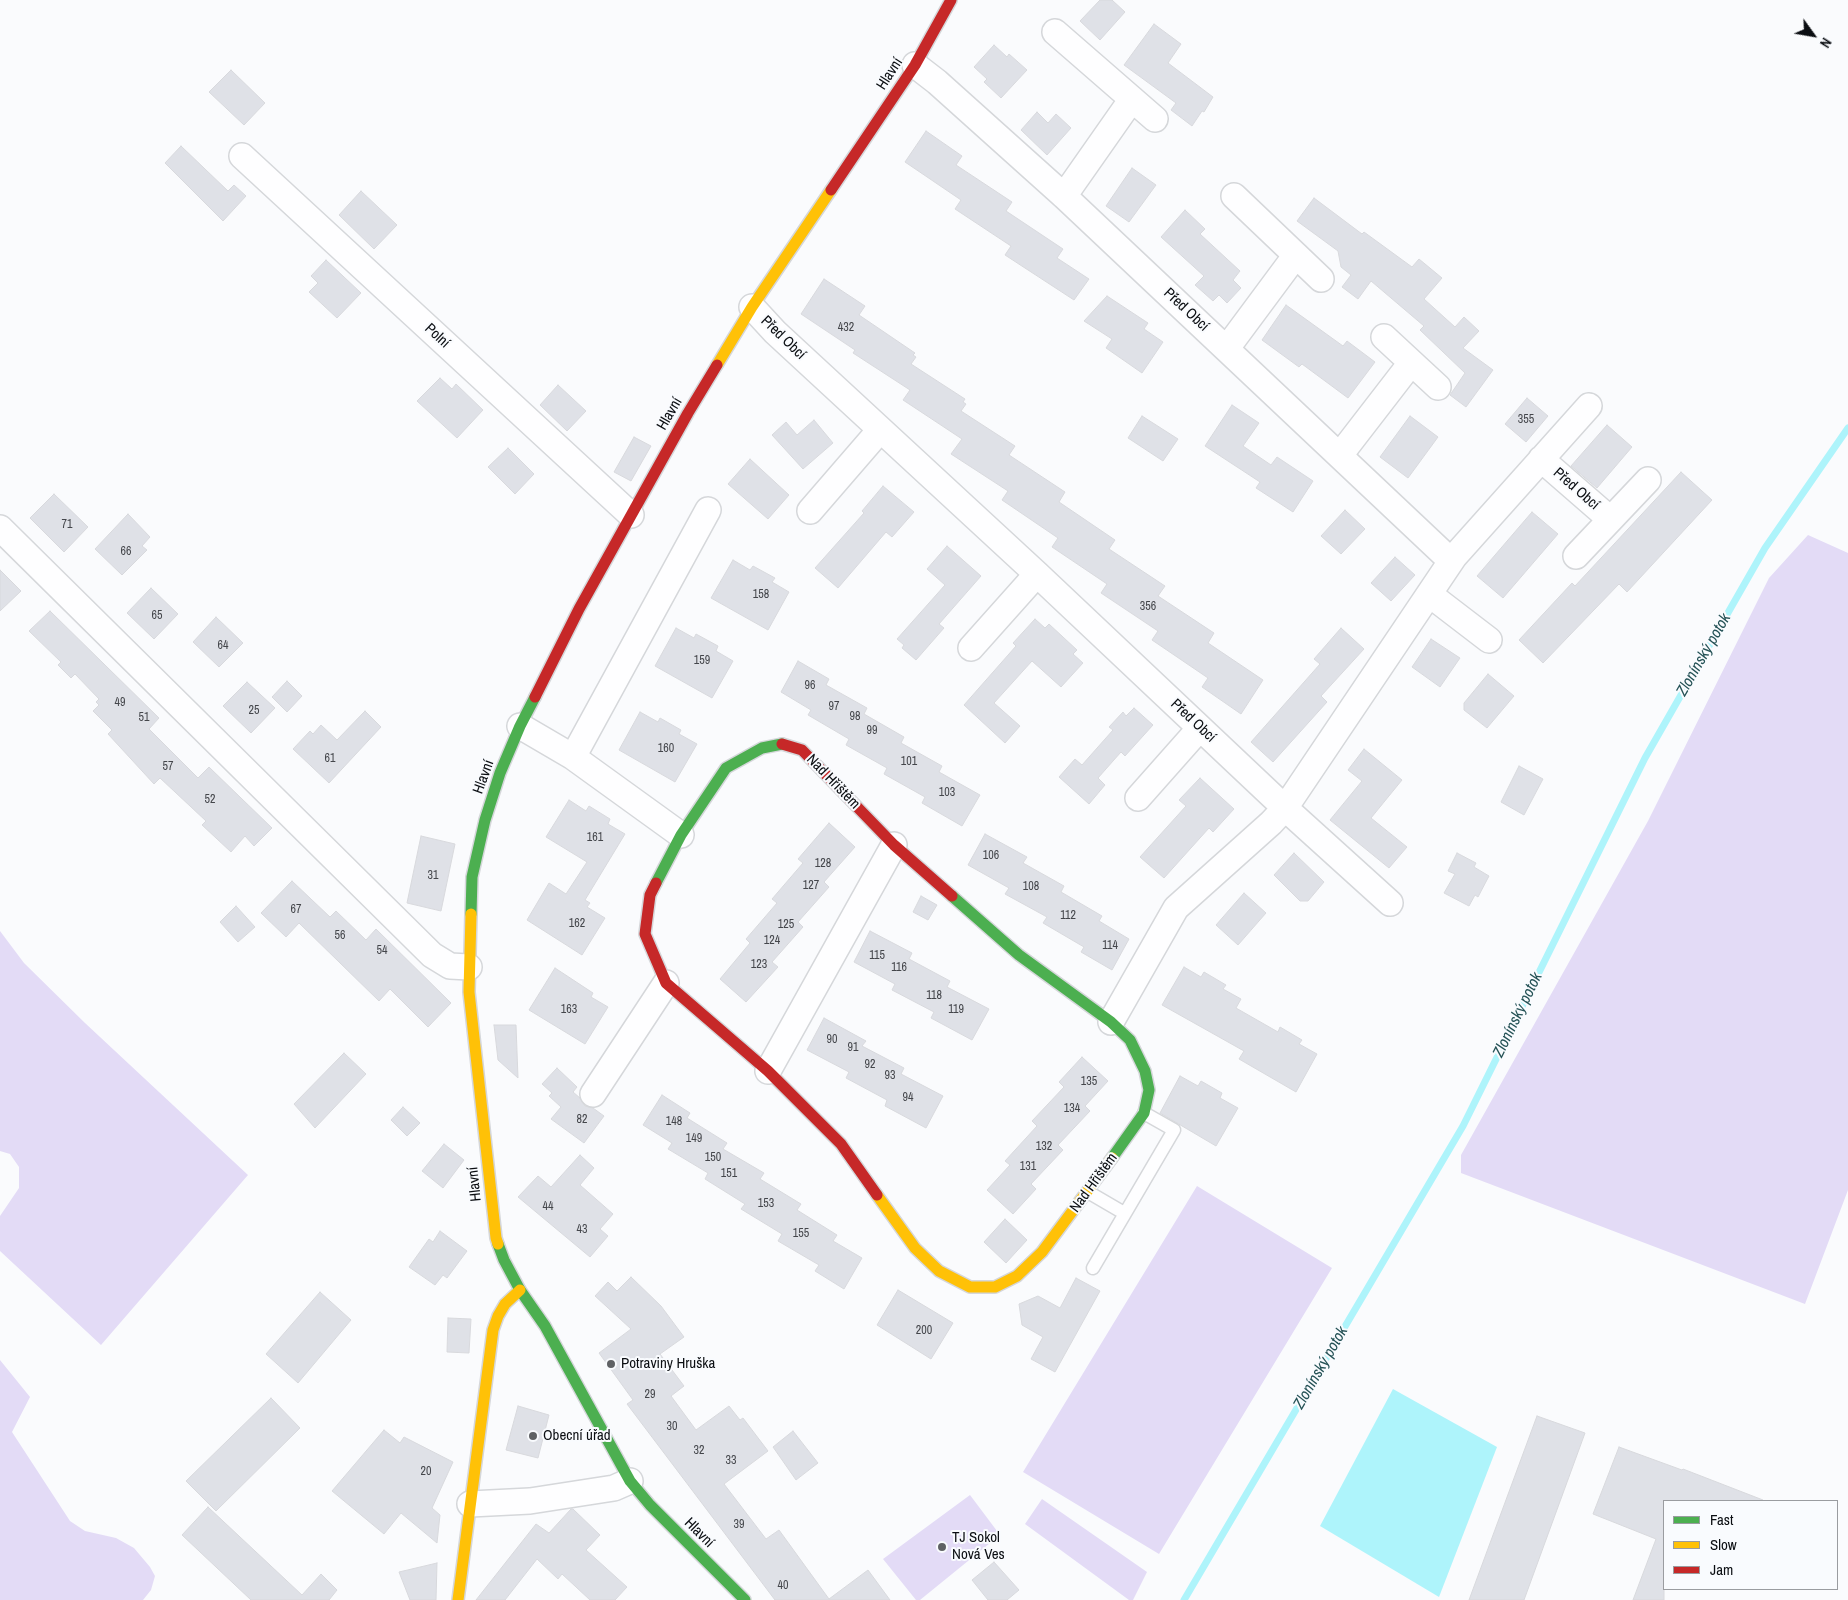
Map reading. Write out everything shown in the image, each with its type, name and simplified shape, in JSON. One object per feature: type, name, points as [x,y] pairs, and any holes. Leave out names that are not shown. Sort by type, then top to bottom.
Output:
[{"type":"street","name":"Hlavní","points":[[745,1600],[650,1505],[630,1481],[545,1326],[520,1290],[504,1260],[496,1238],[469,992],[472,878],[485,820],[500,773],[520,726],[579,609],[688,413],[752,307],[914,65],[951,0]]},
{"type":"street","points":[[1056,32],[1155,119]]},
{"type":"street","name":"Před Obcí","points":[[914,65],[937,82],[1064,196],[1449,559],[1454,558]]},
{"type":"street","points":[[1064,196],[1132,99]]},
{"type":"street","name":"Polní","points":[[242,156],[631,515]]},
{"type":"street","points":[[1234,196],[1321,279]]},
{"type":"street","points":[[1227,348],[1296,255]]},
{"type":"street","name":"Před Obcí","points":[[752,307],[775,332],[1037,574],[1284,808],[1454,558],[1589,406]]},
{"type":"street","points":[[1384,337],[1438,387]]},
{"type":"street","points":[[1340,455],[1411,363]]},
{"type":"street","points":[[810,511],[880,430]]},
{"type":"street","name":"Před Obcí","points":[[1541,459],[1610,518]]},
{"type":"street","name":"Před Obcí","points":[[1576,556],[1648,480]]},
{"type":"street","points":[[573,757],[708,510]]},
{"type":"street","points":[[0,528],[432,955],[450,966],[469,967]]},
{"type":"street","points":[[971,648],[1037,574]]},
{"type":"street","points":[[1429,594],[1489,640]]},
{"type":"street","points":[[520,726],[573,757],[681,835]]},
{"type":"street","points":[[1138,798],[1200,728]]},
{"type":"street","name":"Nad Hřištěm","points":[[782,744],[802,750],[894,845],[1019,955],[1111,1022],[1130,1040],[1145,1071],[1149,1090],[1144,1113],[1088,1192],[1042,1252],[1017,1276],[995,1288],[970,1286],[939,1271],[915,1248],[842,1144],[768,1071],[666,982],[645,934],[650,895],[681,835],[726,768],[762,748],[782,744]]},
{"type":"street","points":[[1111,1022],[1176,908],[1271,823],[1284,808],[1390,902]]},
{"type":"street","points":[[768,1071],[894,845]]},
{"type":"street","points":[[593,1094],[666,982]]},
{"type":"street","points":[[458,1600],[493,1330],[505,1304],[520,1290]]},
{"type":"street","points":[[470,1504],[530,1501],[614,1488],[630,1481]]},
{"type":"lane","points":[[1093,1268],[1174,1130],[1144,1113]]},
{"type":"lane","points":[[1088,1192],[1124,1213]]},
{"type":"shaded area","points":[[1808,535],[1848,553],[1848,1190],[1805,1304],[1461,1173],[1461,1155],[1648,821],[1769,578]]},
{"type":"shaded area","points":[[0,931],[24,963],[85,1023],[248,1175],[101,1345],[0,1251],[0,1216],[19,1188],[19,1167],[10,1154],[0,1151]]},
{"type":"shaded area","points":[[1197,1186],[1332,1268],[1159,1554],[1023,1472]]},
{"type":"shaded area","points":[[0,1360],[30,1397],[12,1432],[70,1521],[85,1531],[116,1538],[134,1548],[150,1567],[155,1576],[151,1590],[143,1600],[0,1600]]},
{"type":"shaded area","name":"TJ Sokol Nová Ves","points":[[970,1495],[1000,1535],[920,1600],[916,1600],[883,1559]]},
{"type":"shaded area","points":[[1042,1499],[1147,1572],[1133,1600],[1129,1600],[1025,1524]]},
{"type":"water","points":[[1393,1389],[1497,1447],[1439,1597],[1320,1526]]},
{"type":"building","points":[[1100,0],[1112,0],[1125,12],[1100,40],[1080,21]]},
{"type":"building","points":[[1154,24],[1181,44],[1168,63],[1213,97],[1204,112],[1202,111],[1192,126],[1171,110],[1176,103],[1124,65]]},
{"type":"building","points":[[994,45],[1007,57],[1009,54],[1027,70],[1001,98],[984,82],[987,79],[974,67]]},
{"type":"building","points":[[231,70],[265,103],[244,125],[209,92]]},
{"type":"building","points":[[1037,112],[1048,123],[1056,114],[1071,128],[1047,155],[1021,130]]},
{"type":"building","points":[[926,131],[962,156],[956,165],[1012,202],[1006,211],[1063,249],[1057,258],[1089,279],[1074,300],[1005,255],[1011,246],[955,209],[961,200],[905,162]]},
{"type":"building","points":[[181,146],[228,191],[234,185],[246,196],[223,221],[165,163]]},
{"type":"building","points":[[1132,168],[1156,185],[1129,222],[1106,206]]},
{"type":"building","points":[[361,191],[397,225],[374,249],[339,215]]},
{"type":"building","points":[[1314,198],[1362,234],[1364,232],[1412,267],[1419,259],[1442,278],[1424,299],[1455,327],[1464,317],[1479,331],[1463,348],[1493,370],[1466,407],[1450,395],[1465,373],[1420,330],[1424,326],[1371,281],[1358,299],[1342,287],[1351,275],[1341,267],[1338,251],[1297,221]]},
{"type":"building","points":[[1185,210],[1205,229],[1200,234],[1240,271],[1233,280],[1241,288],[1227,303],[1219,295],[1213,301],[1195,285],[1204,276],[1161,237]]},
{"type":"building","points":[[326,260],[361,293],[337,318],[309,292],[318,283],[311,276]]},
{"type":"building","points":[[824,279],[865,306],[859,315],[915,353],[913,355],[916,357],[911,364],[965,399],[963,402],[966,404],[961,411],[1015,446],[1009,455],[1065,492],[1059,502],[1115,540],[1109,549],[1165,586],[1158,596],[1214,633],[1208,643],[1263,680],[1241,714],[1202,687],[1208,678],[1152,640],[1158,631],[1101,593],[1107,584],[1052,547],[1058,538],[1002,500],[1008,491],[951,454],[962,439],[903,400],[910,390],[853,353],[855,350],[801,314]]},
{"type":"building","points":[[1107,296],[1148,323],[1144,329],[1163,342],[1142,373],[1106,348],[1112,339],[1084,321]]},
{"type":"building","points":[[1286,305],[1343,346],[1347,341],[1375,362],[1348,398],[1302,364],[1299,367],[1262,340]]},
{"type":"building","points":[[440,378],[452,389],[456,384],[483,410],[457,438],[417,401]]},
{"type":"building","points":[[558,385],[586,411],[567,431],[540,405]]},
{"type":"building","points":[[1527,398],[1548,416],[1526,442],[1505,424]]},
{"type":"building","points":[[1232,405],[1259,423],[1243,446],[1271,465],[1277,457],[1313,481],[1293,512],[1256,488],[1260,482],[1205,446]]},
{"type":"building","points":[[1142,416],[1178,439],[1163,461],[1128,438]]},
{"type":"building","points":[[1410,416],[1438,437],[1408,478],[1380,457]]},
{"type":"building","points":[[814,420],[833,443],[803,469],[772,435],[786,422],[797,435]]},
{"type":"building","points":[[1607,425],[1632,447],[1597,488],[1571,466]]},
{"type":"building","points":[[634,437],[651,446],[631,481],[614,472]]},
{"type":"building","points":[[508,448],[534,474],[515,494],[488,467]]},
{"type":"building","points":[[750,459],[789,495],[768,519],[728,484]]},
{"type":"building","points":[[1681,472],[1712,500],[1627,592],[1619,584],[1543,663],[1519,640],[1572,583],[1575,586]]},
{"type":"building","points":[[883,486],[914,512],[892,537],[886,532],[838,588],[815,568],[864,513],[862,511]]},
{"type":"building","points":[[54,494],[88,527],[64,552],[30,518]]},
{"type":"building","points":[[1345,510],[1365,529],[1341,554],[1321,536]]},
{"type":"building","points":[[1532,512],[1558,534],[1503,598],[1477,576]]},
{"type":"building","points":[[128,514],[150,537],[142,546],[147,550],[122,575],[95,549]]},
{"type":"building","points":[[947,546],[981,576],[939,624],[944,628],[916,660],[902,648],[904,645],[897,639],[945,585],[927,569]]},
{"type":"building","points":[[1395,557],[1415,575],[1391,601],[1371,583]]},
{"type":"building","points":[[733,560],[750,570],[753,566],[775,578],[772,582],[789,592],[768,630],[711,598]]},
{"type":"building","points":[[0,570],[21,591],[0,611]]},
{"type":"building","points":[[151,588],[178,614],[154,639],[127,613]]},
{"type":"building","points":[[50,611],[159,718],[149,729],[198,778],[209,767],[272,828],[254,846],[245,836],[231,852],[202,825],[206,821],[160,778],[154,784],[108,734],[112,730],[93,711],[99,705],[96,702],[99,699],[75,674],[71,678],[58,665],[61,662],[29,631]]},
{"type":"building","points":[[216,617],[243,643],[219,667],[193,642]]},
{"type":"building","points":[[1035,619],[1045,628],[1049,624],[1077,650],[1073,654],[1083,663],[1061,687],[1032,661],[994,703],[1020,726],[1005,743],[964,705],[1016,646],[1013,643]]},
{"type":"building","points":[[676,628],[694,638],[696,634],[718,646],[716,651],[733,661],[712,698],[655,666]]},
{"type":"building","points":[[1341,628],[1364,649],[1321,696],[1327,702],[1273,762],[1251,742],[1320,664],[1314,659]]},
{"type":"building","points":[[1431,639],[1460,658],[1440,687],[1412,667]]},
{"type":"building","points":[[798,661],[829,679],[826,685],[867,708],[864,714],[904,737],[901,743],[942,766],[939,772],[980,795],[962,826],[922,803],[925,797],[884,774],[887,768],[846,745],[849,739],[808,715],[811,710],[781,692]]},
{"type":"building","points":[[1488,674],[1514,696],[1487,728],[1464,710],[1464,703]]},
{"type":"building","points":[[287,681],[302,696],[287,712],[272,697]]},
{"type":"building","points":[[247,682],[275,708],[251,733],[223,706]]},
{"type":"building","points":[[1134,708],[1153,725],[1125,756],[1121,752],[1098,778],[1105,785],[1089,804],[1059,777],[1075,759],[1082,765],[1113,730],[1109,727],[1123,712],[1126,716]]},
{"type":"building","points":[[365,711],[381,727],[329,783],[293,749],[310,731],[313,734],[321,725],[337,740]]},
{"type":"building","points":[[640,712],[658,722],[660,718],[681,730],[679,734],[697,744],[675,782],[619,750]]},
{"type":"building","points":[[1364,749],[1402,780],[1371,818],[1407,847],[1389,868],[1330,820],[1362,781],[1348,770]]},
{"type":"building","points":[[1519,766],[1543,779],[1524,815],[1501,802]]},
{"type":"building","points":[[1200,778],[1234,809],[1213,832],[1209,828],[1164,878],[1140,857],[1186,806],[1179,800]]},
{"type":"building","points":[[569,800],[586,811],[589,806],[610,819],[608,824],[625,834],[585,900],[590,903],[587,907],[605,918],[582,955],[527,920],[549,883],[566,894],[587,862],[546,837]]},
{"type":"building","points":[[829,823],[855,847],[824,882],[829,887],[798,922],[803,927],[772,962],[778,967],[746,1002],[720,979],[750,943],[746,939],[777,903],[772,899],[803,863],[798,859]]},
{"type":"building","points":[[985,834],[1027,857],[1023,863],[1064,886],[1061,892],[1102,916],[1099,921],[1129,939],[1112,970],[1081,952],[1084,947],[1043,923],[1047,917],[1005,894],[1009,888],[968,865]]},
{"type":"building","points":[[421,836],[455,844],[441,911],[407,903]]},
{"type":"building","points":[[1294,853],[1324,882],[1308,901],[1300,901],[1274,875]]},
{"type":"building","points":[[1457,853],[1476,863],[1474,867],[1489,876],[1478,897],[1475,895],[1469,906],[1444,893],[1455,874],[1448,871]]},
{"type":"building","points":[[292,881],[330,917],[336,911],[366,940],[376,929],[451,1003],[428,1027],[390,989],[379,1001],[299,923],[286,937],[261,913]]},
{"type":"building","points":[[1244,893],[1266,913],[1238,945],[1216,925]]},
{"type":"building","points":[[921,896],[937,905],[928,920],[913,912]]},
{"type":"building","points":[[236,906],[255,927],[238,942],[220,922]]},
{"type":"building","points":[[870,931],[912,953],[909,959],[950,981],[947,987],[989,1009],[972,1040],[931,1018],[934,1012],[892,990],[895,984],[854,962]]},
{"type":"building","points":[[1184,967],[1201,977],[1204,972],[1226,985],[1223,989],[1241,999],[1236,1008],[1278,1032],[1280,1027],[1302,1040],[1299,1044],[1317,1054],[1296,1092],[1239,1059],[1244,1051],[1162,1005]]},
{"type":"building","points":[[555,968],[593,993],[591,997],[608,1007],[585,1044],[529,1010]]},
{"type":"building","points":[[824,1018],[866,1041],[862,1046],[904,1068],[901,1074],[943,1096],[926,1128],[885,1106],[887,1100],[846,1078],[849,1072],[807,1050]]},
{"type":"building","points":[[494,1025],[516,1025],[518,1078],[498,1060]]},
{"type":"building","points":[[344,1053],[366,1074],[315,1128],[294,1104]]},
{"type":"building","points":[[1082,1057],[1108,1081],[1085,1106],[1090,1111],[1058,1145],[1063,1150],[1031,1184],[1036,1189],[1013,1214],[987,1190],[1010,1165],[1005,1161],[1037,1126],[1032,1121],[1064,1087],[1059,1082]]},
{"type":"building","points":[[557,1068],[577,1087],[573,1092],[585,1106],[593,1108],[604,1116],[584,1143],[551,1119],[561,1107],[549,1096],[552,1093],[542,1084]]},
{"type":"building","points":[[1180,1076],[1198,1086],[1201,1081],[1222,1093],[1220,1098],[1238,1108],[1216,1146],[1160,1113]]},
{"type":"building","points":[[662,1095],[690,1113],[687,1118],[727,1143],[723,1149],[764,1173],[760,1179],[801,1204],[797,1210],[837,1235],[833,1241],[862,1258],[844,1289],[815,1271],[819,1265],[778,1241],[782,1234],[741,1209],[745,1204],[705,1179],[708,1173],[668,1149],[672,1143],[643,1125]]},
{"type":"building","points":[[403,1107],[420,1123],[407,1136],[391,1120]]},
{"type":"building","points":[[444,1144],[464,1160],[443,1188],[422,1171]]},
{"type":"building","points":[[580,1155],[594,1168],[580,1185],[613,1214],[600,1229],[608,1236],[590,1257],[518,1197],[538,1176],[551,1187]]},
{"type":"building","points":[[1005,1219],[1027,1240],[1006,1263],[984,1242]]},
{"type":"building","points":[[440,1231],[467,1251],[447,1278],[443,1275],[435,1285],[409,1267],[429,1239],[433,1242]]},
{"type":"building","points":[[631,1277],[661,1306],[684,1337],[660,1354],[684,1386],[671,1396],[696,1430],[729,1406],[740,1420],[743,1418],[768,1451],[724,1484],[766,1539],[779,1530],[829,1599],[868,1570],[890,1600],[775,1600],[627,1404],[633,1400],[599,1353],[631,1329],[595,1296],[608,1282],[617,1291]]},
{"type":"building","points":[[1076,1278],[1100,1291],[1055,1372],[1031,1359],[1043,1337],[1022,1325],[1019,1304],[1038,1296],[1060,1308]]},
{"type":"building","points":[[898,1290],[953,1323],[931,1359],[877,1325]]},
{"type":"building","points":[[320,1292],[351,1320],[298,1383],[266,1354]]},
{"type":"building","points":[[448,1318],[471,1319],[469,1353],[447,1352]]},
{"type":"building","points":[[271,1398],[300,1428],[216,1511],[186,1481]]},
{"type":"building","points":[[518,1406],[549,1415],[538,1458],[506,1450]]},
{"type":"building","points":[[1537,1416],[1585,1433],[1524,1600],[1469,1600]]},
{"type":"building","points":[[384,1430],[400,1443],[404,1437],[453,1462],[432,1508],[440,1515],[437,1543],[401,1513],[384,1534],[332,1491]]},
{"type":"building","points":[[793,1431],[818,1463],[796,1480],[773,1447]]},
{"type":"building","points":[[1619,1447],[1763,1500],[1663,1500],[1664,1600],[1633,1600],[1656,1539],[1593,1514]]},
{"type":"building","points":[[208,1507],[302,1595],[321,1574],[337,1590],[329,1600],[251,1600],[182,1535]]},
{"type":"building","points":[[571,1509],[600,1535],[586,1550],[627,1587],[615,1600],[590,1600],[562,1574],[558,1579],[537,1559],[505,1600],[476,1600],[536,1524],[549,1533]]},
{"type":"building","points":[[994,1562],[1019,1590],[1007,1600],[988,1600],[972,1580]]},
{"type":"building","points":[[437,1563],[436,1600],[410,1600],[399,1572]]},
{"type":"waterway","name":"Zlonínský potok","points":[[1184,1600],[1463,1126],[1645,758],[1765,548],[1848,428]]},
{"type":"traffic: fast","points":[[471,914],[472,877],[485,820],[500,773],[535,697]]},
{"type":"traffic: fast","points":[[656,883],[681,835],[726,768],[762,748],[782,744]]},
{"type":"traffic: fast","points":[[952,896],[1019,955],[1111,1022],[1130,1040],[1145,1071],[1149,1090],[1144,1113],[1112,1158]]},
{"type":"traffic: fast","points":[[498,1244],[520,1290],[545,1326],[630,1481],[650,1505],[745,1600]]},
{"type":"traffic: slow","points":[[717,365],[752,307],[831,190]]},
{"type":"traffic: slow","points":[[471,914],[469,992],[498,1244]]},
{"type":"traffic: slow","points":[[877,1195],[915,1248],[939,1271],[970,1287],[995,1287],[1017,1276],[1042,1252],[1112,1158]]},
{"type":"traffic: slow","points":[[458,1600],[493,1330],[505,1304],[520,1290]]},
{"type":"traffic: jam","points":[[831,190],[915,65],[951,0]]},
{"type":"traffic: jam","points":[[535,697],[579,609],[688,413],[717,365]]},
{"type":"traffic: jam","points":[[782,744],[802,750],[894,845],[952,896]]},
{"type":"traffic: jam","points":[[656,883],[650,895],[645,934],[666,983],[768,1071],[841,1144],[877,1195]]},
{"type":"place","name":"Potraviny Hruška","points":[[611,1364]]},
{"type":"place","name":"Obecní úřad","points":[[533,1436]]},
{"type":"place","name":"TJ Sokol Nová Ves","points":[[942,1547]]}]
